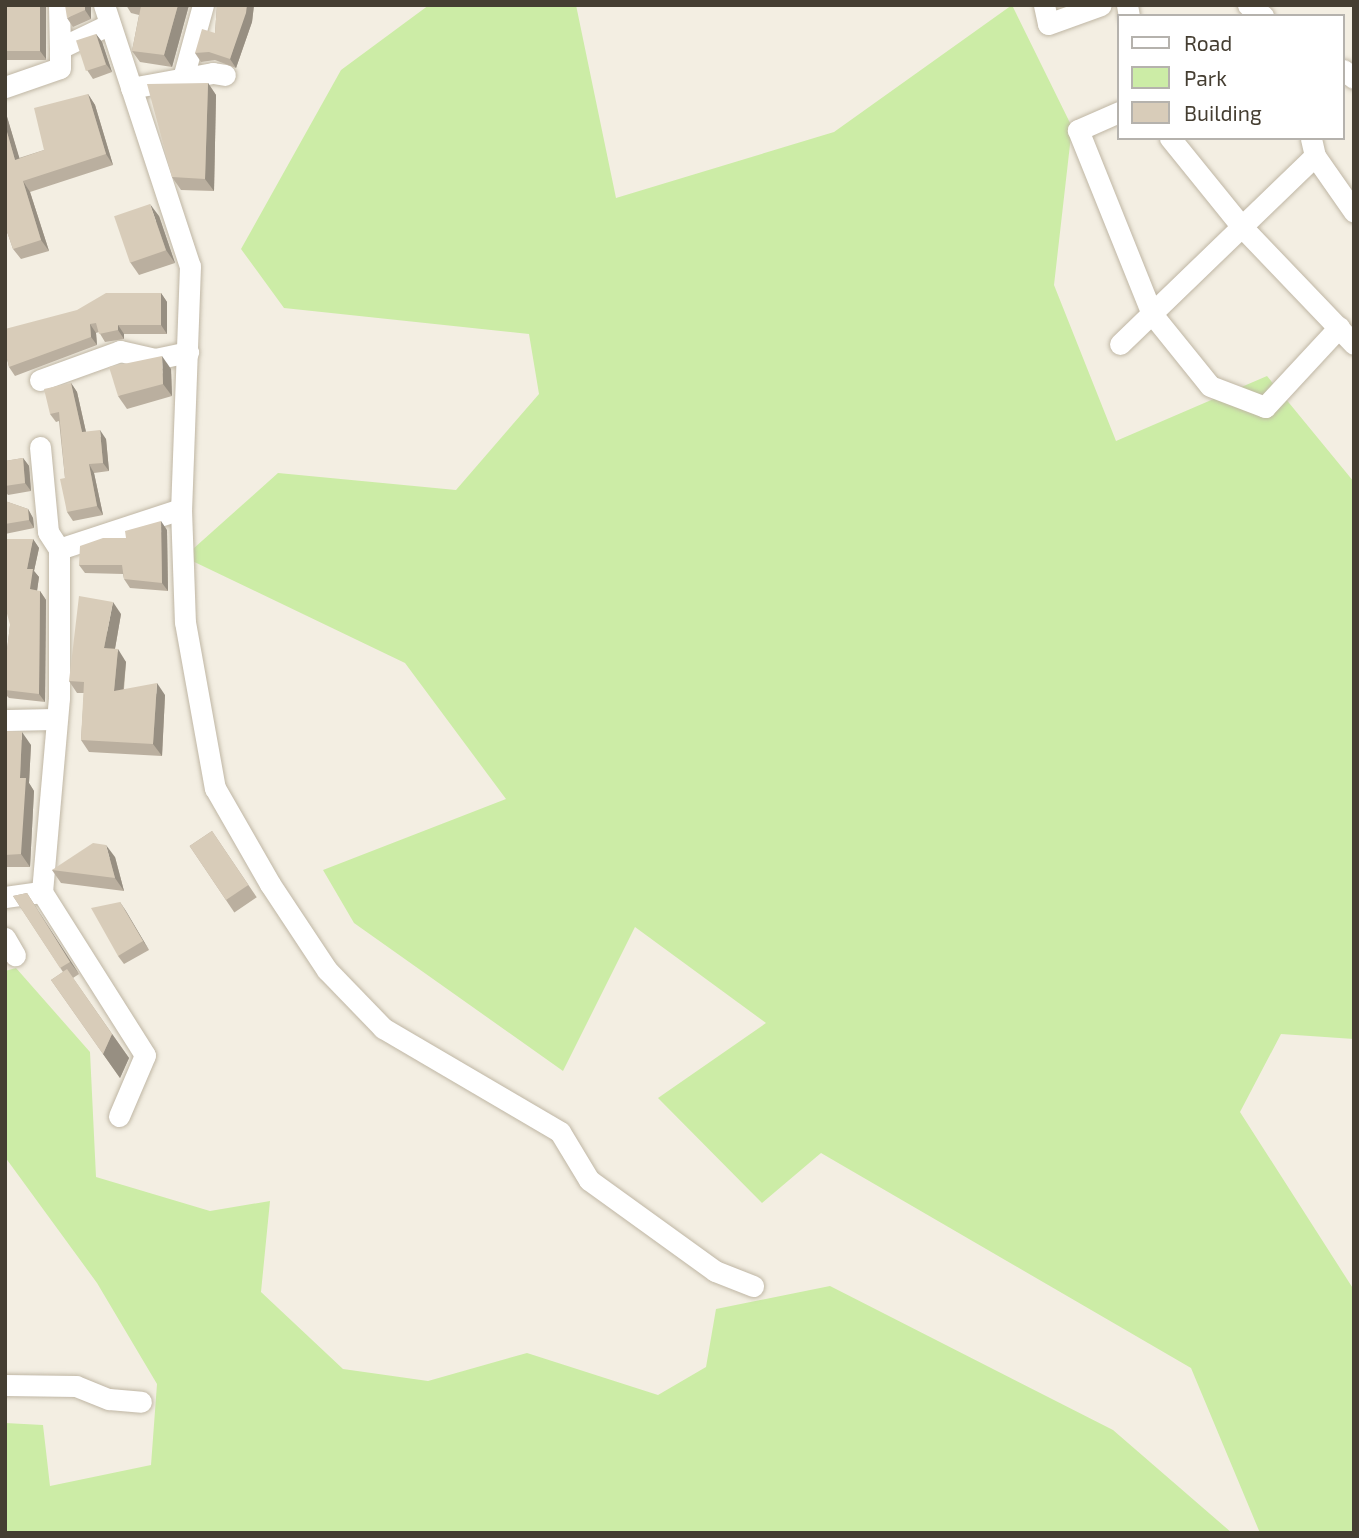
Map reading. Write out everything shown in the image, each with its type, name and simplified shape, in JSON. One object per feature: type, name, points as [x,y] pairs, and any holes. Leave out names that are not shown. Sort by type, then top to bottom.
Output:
[{"type":"street","points":[[5,87],[60,68],[59,5]]},
{"type":"street","points":[[183,78],[203,5]]},
{"type":"street","points":[[1044,5],[1048,24],[1101,5]]},
{"type":"street","points":[[60,48],[107,15],[190,266],[181,509],[185,622],[215,788],[270,884],[327,970],[383,1028],[561,1132],[589,1180],[715,1271],[753,1286]]},
{"type":"street","points":[[131,88],[183,78],[225,75]]},
{"type":"street","points":[[1118,111],[1078,130],[1152,313],[1210,386],[1265,407],[1339,327]]},
{"type":"street","points":[[1172,140],[1242,227],[1354,344]]},
{"type":"street","points":[[1120,344],[1242,227],[1313,147],[1354,212]]},
{"type":"street","points":[[40,380],[120,351],[155,359],[188,352]]},
{"type":"street","points":[[40,447],[47,532],[59,549],[56,719],[42,892],[145,1055],[119,1116]]},
{"type":"street","points":[[59,549],[181,509]]},
{"type":"street","points":[[5,720],[56,719]]},
{"type":"street","points":[[5,897],[42,892]]},
{"type":"street","points":[[5,1385],[76,1386],[109,1399],[141,1402]]},
{"type":"green space","points":[[429,5],[576,5],[616,198],[834,132],[1012,5],[1072,127],[1054,285],[1116,441],[1267,376],[1354,482],[1354,1039],[1281,1034],[1240,1112],[1354,1290],[1354,1533],[1260,1533],[1191,1368],[821,1153],[762,1203],[658,1098],[766,1023],[635,927],[563,1071],[354,923],[323,870],[506,799],[405,663],[184,557],[278,473],[456,490],[539,394],[529,334],[284,308],[241,249],[341,70]]},
{"type":"green space","points":[[16,968],[90,1052],[96,1177],[210,1211],[270,1201],[261,1292],[343,1369],[428,1381],[527,1353],[658,1395],[706,1367],[716,1309],[830,1286],[1113,1430],[1232,1533],[5,1533],[5,1423],[43,1425],[50,1486],[151,1465],[157,1384],[97,1283],[5,1157],[5,971]]},
{"type":"building","points":[[5,5],[40,5],[40,51],[5,51]]},
{"type":"building","points":[[65,5],[85,5],[85,10],[67,18]]},
{"type":"building","points":[[138,5],[178,5],[164,55],[132,51],[141,6]]},
{"type":"building","points":[[217,5],[247,5],[230,59],[209,52],[195,53],[202,29],[215,33]]},
{"type":"building","points":[[96,34],[106,64],[86,71],[76,40]]},
{"type":"building","points":[[208,83],[205,179],[172,177],[147,84]]},
{"type":"building","points":[[88,94],[106,154],[23,181],[41,240],[13,249],[5,226],[5,125],[15,160],[44,150],[34,108]]},
{"type":"building","points":[[150,204],[166,250],[130,263],[114,216]]},
{"type":"building","points":[[106,293],[161,293],[161,325],[118,325],[118,330],[99,334],[96,323],[90,324],[91,337],[9,367],[5,350],[5,329],[77,310]]},
{"type":"building","points":[[162,356],[163,384],[118,396],[109,367]]},
{"type":"building","points":[[71,383],[82,432],[100,430],[103,463],[89,464],[97,506],[67,512],[60,479],[65,478],[59,412],[50,414],[44,389]]},
{"type":"building","points":[[23,458],[25,483],[5,486],[5,461]]},
{"type":"building","points":[[5,501],[28,509],[29,520],[5,524]]},
{"type":"building","points":[[161,521],[162,583],[124,579],[122,565],[79,565],[80,546],[103,538],[126,538],[125,531]]},
{"type":"building","points":[[5,539],[33,539],[27,569],[33,569],[30,589],[40,591],[39,694],[5,690],[10,625],[5,606]]},
{"type":"building","points":[[79,596],[113,602],[104,648],[118,649],[114,691],[157,683],[153,744],[81,740],[84,682],[69,681]]},
{"type":"building","points":[[5,731],[22,732],[20,778],[26,778],[21,854],[5,855]]},
{"type":"building","points":[[212,831],[248,885],[226,900],[190,846]]},
{"type":"building","points":[[93,843],[106,845],[115,878],[52,870]]},
{"type":"building","points":[[27,893],[70,962],[60,968],[13,896]]},
{"type":"building","points":[[120,902],[143,941],[118,956],[91,908]]},
{"type":"building","points":[[67,969],[112,1034],[103,1054],[51,980]]}]
